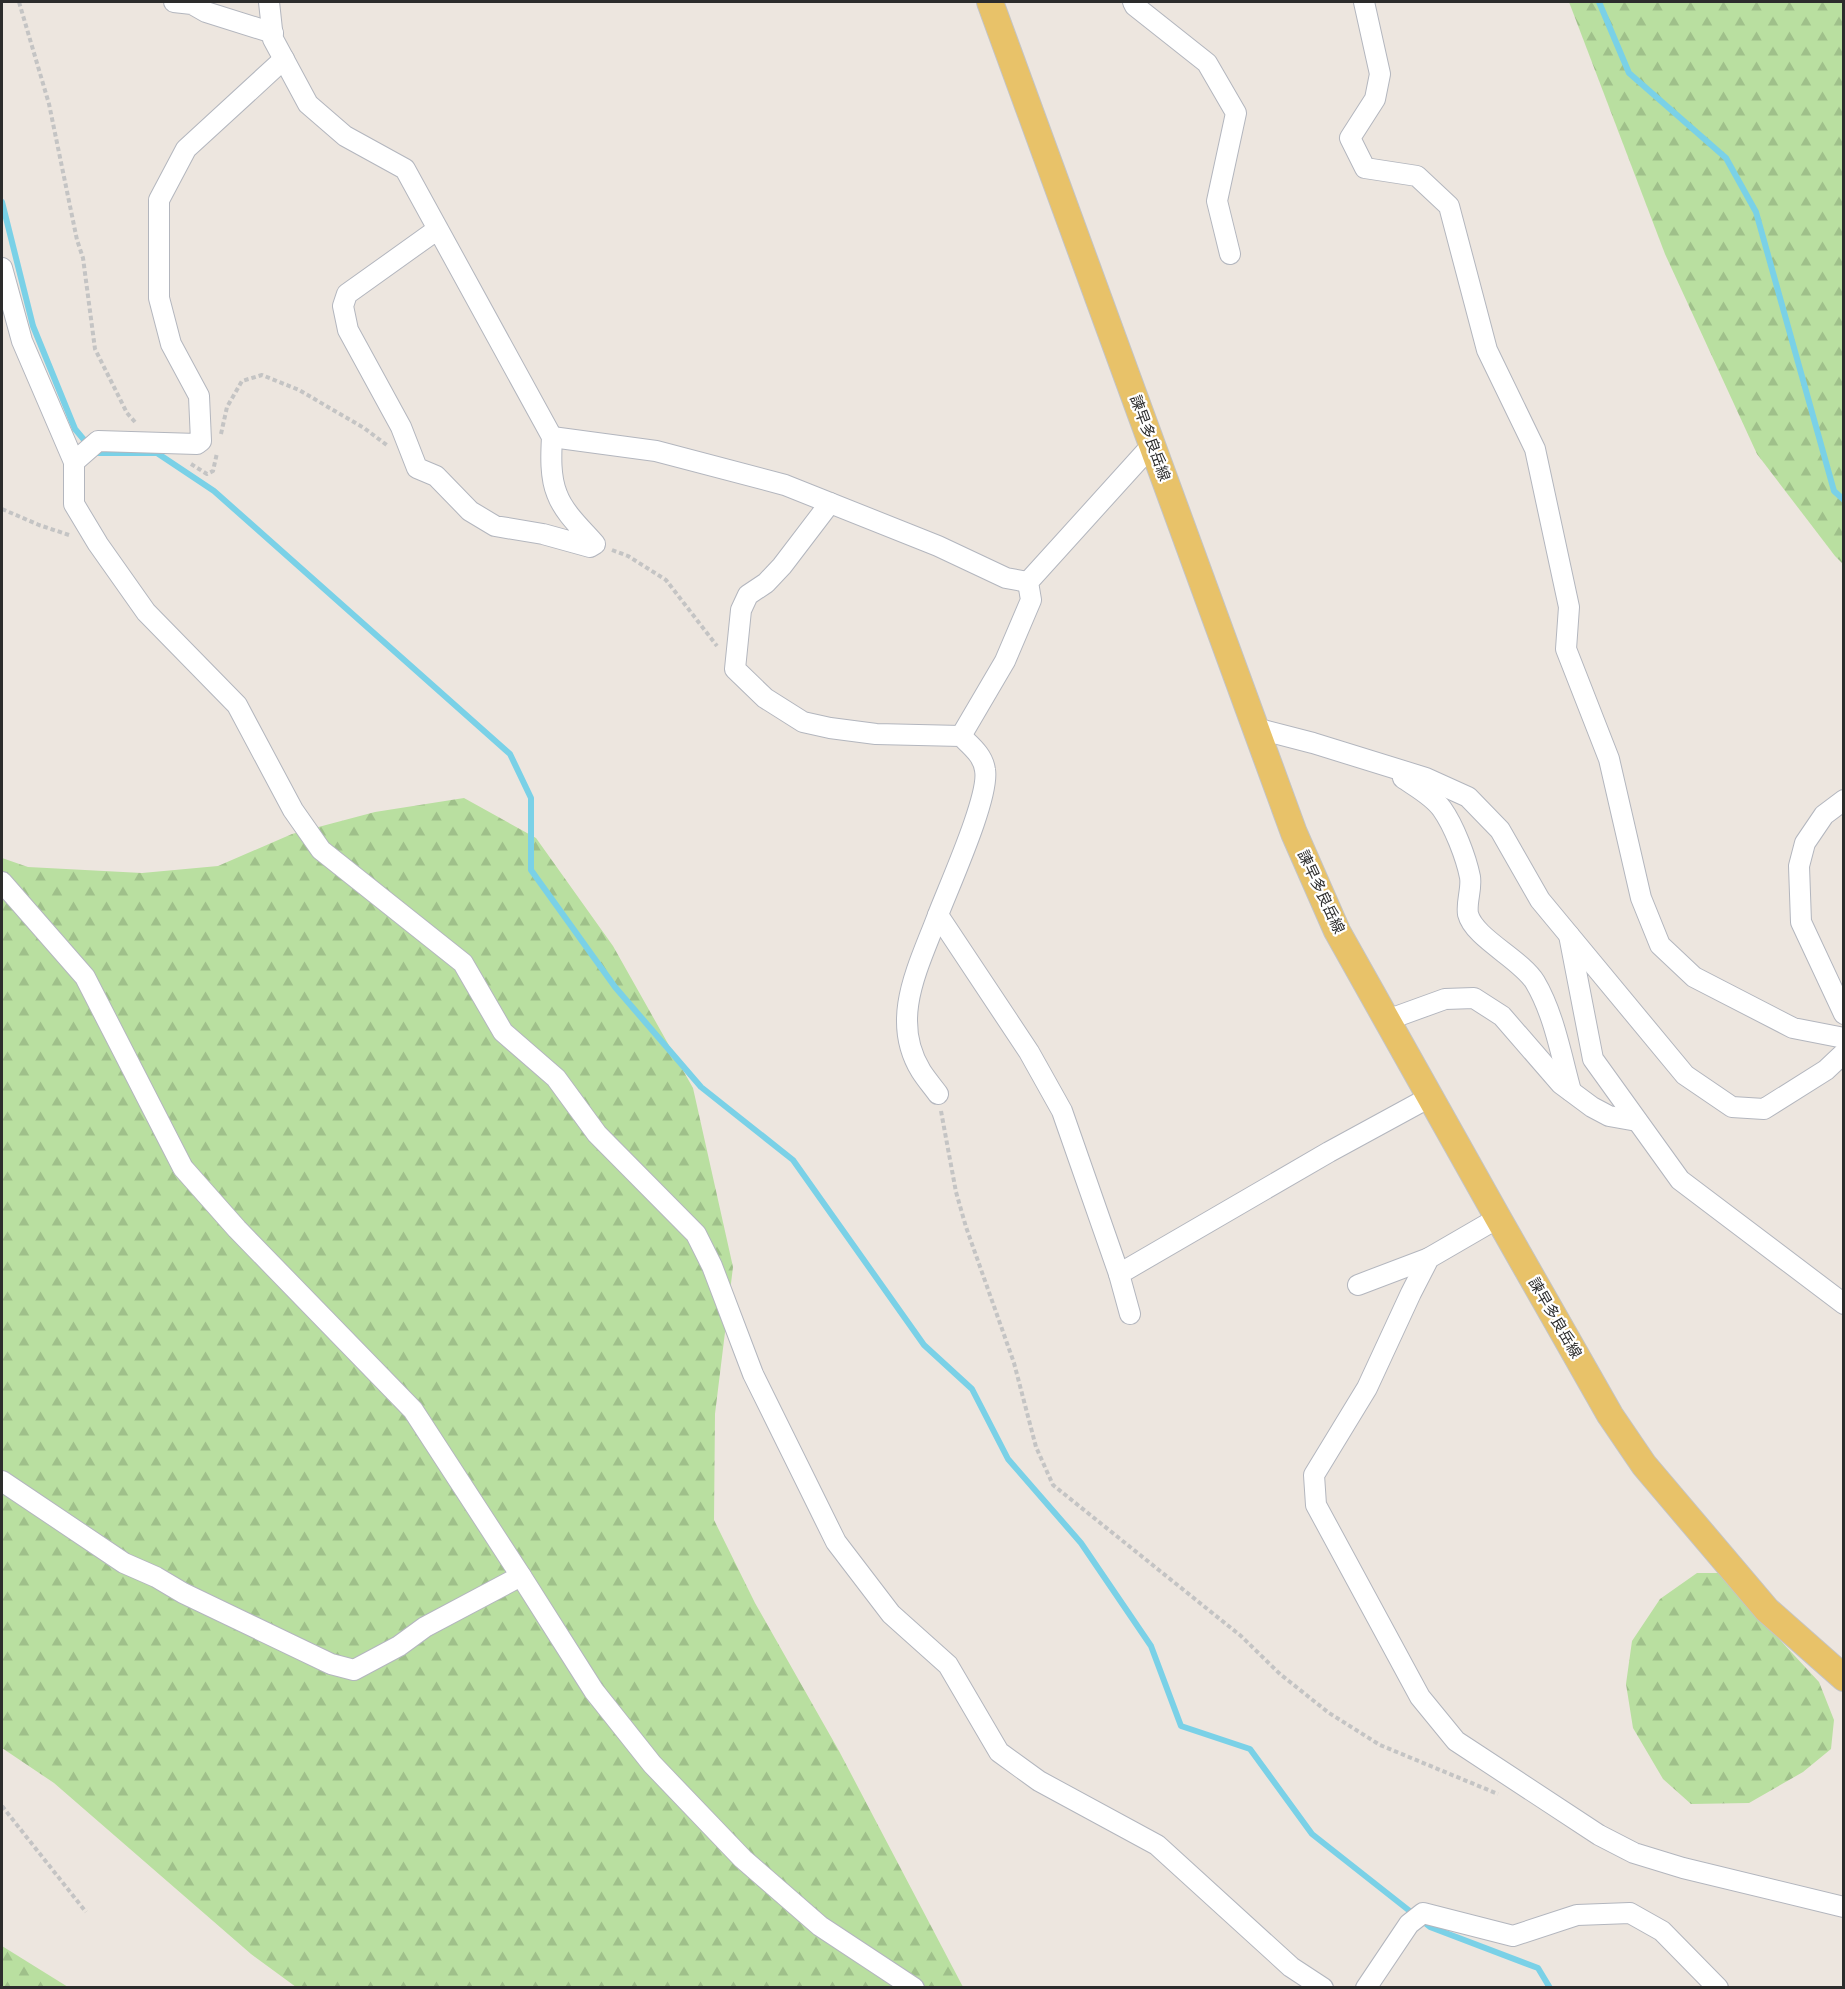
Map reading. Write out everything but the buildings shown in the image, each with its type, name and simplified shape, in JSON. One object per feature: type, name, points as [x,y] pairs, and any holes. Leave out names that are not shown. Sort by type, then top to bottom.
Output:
[{"type":"main road","name":"諫早多良岳線","points":[[990,2],[1294,833],[1337,931],[1610,1415],[1644,1465],[1767,1610],[1844,1678]]},
{"type":"street","points":[[174,2],[192,4],[206,12],[273,33]]},
{"type":"street","points":[[268,2],[273,39],[308,104],[345,136],[405,169],[438,228],[552,437],[551,462],[557,494],[568,514],[595,544],[590,547],[543,534],[495,526],[470,511],[436,476],[417,468],[401,427],[348,330],[343,306],[347,294],[438,228]]},
{"type":"street","points":[[1133,2],[1135,6],[1207,63],[1236,113],[1217,201],[1230,254]]},
{"type":"street","points":[[1364,2],[1380,74],[1375,99],[1350,138],[1365,168],[1417,176],[1449,206],[1487,350],[1535,448],[1569,607],[1566,649],[1610,759],[1641,898],[1660,945],[1694,977],[1793,1028],[1844,1038]]},
{"type":"street","points":[[77,459],[98,441],[197,444],[201,441],[199,396],[171,344],[159,298],[159,200],[186,149],[284,59]]},
{"type":"street","points":[[2,268],[22,341],[77,459],[74,504],[98,544],[146,612],[237,705],[293,810],[321,850],[463,963],[503,1032],[556,1078],[597,1134],[696,1234],[712,1266],[753,1374],[836,1542],[891,1614],[948,1665],[999,1752],[1039,1782],[1157,1845],[1291,1967],[1323,1988]]},
{"type":"street","points":[[552,437],[656,451],[785,485],[938,546],[1006,578],[1028,582]]},
{"type":"street","points":[[1028,582],[1152,445]]},
{"type":"street","points":[[830,503],[782,566],[766,583],[748,595],[741,610],[735,669],[765,698],[802,722],[876,734],[961,736],[980,755],[986,771],[981,801],[910,989],[905,1022],[912,1051],[921,1071],[938,1094]]},
{"type":"street","points":[[961,736],[1005,661],[1031,600],[1028,582]]},
{"type":"street","points":[[1255,728],[1313,742],[1426,778],[1468,797],[1500,830],[1540,900],[1685,1075],[1732,1107],[1764,1109],[1826,1070],[1844,1053]]},
{"type":"street","points":[[1386,766],[1442,809],[1462,850],[1470,879],[1468,913],[1476,928],[1535,981],[1550,1017],[1571,1091]]},
{"type":"street","points":[[1844,800],[1824,815],[1805,843],[1799,866],[1801,922],[1844,1014]]},
{"type":"street","points":[[2,882],[85,977],[183,1168],[237,1229],[413,1410],[594,1691],[652,1764],[743,1859],[820,1926],[914,1988]]},
{"type":"street","points":[[938,915],[1029,1052],[1062,1111],[1119,1274],[1130,1314]]},
{"type":"street","points":[[1569,934],[1593,1059],[1680,1180],[1844,1304]]},
{"type":"street","points":[[1387,1020],[1445,999],[1474,998],[1502,1016],[1561,1084],[1609,1116],[1637,1121]]},
{"type":"street","points":[[1119,1274],[1329,1152],[1430,1097]]},
{"type":"street","points":[[1358,1285],[1429,1258],[1498,1218]]},
{"type":"street","points":[[1429,1258],[1367,1388],[1314,1475],[1316,1505],[1420,1697],[1456,1741],[1599,1835],[1625,1849],[1683,1868],[1844,1907]]},
{"type":"street","points":[[2,1481],[124,1563],[331,1664],[354,1670],[399,1646],[425,1627],[521,1576]]},
{"type":"street","points":[[1366,1988],[1416,1918],[1513,1936],[1577,1915],[1630,1913],[1662,1931],[1718,1988]]},
{"type":"path","points":[[19,2],[49,104],[77,240],[83,258],[95,349],[127,413],[140,428],[159,442]]},
{"type":"path","points":[[189,463],[207,474],[213,471],[227,407],[242,381],[262,375],[299,390],[364,428]]},
{"type":"path","points":[[2,509],[39,525]]},
{"type":"path","points":[[595,544],[628,556],[666,580],[735,669]]},
{"type":"path","points":[[938,1094],[956,1192],[966,1227],[1014,1363],[1036,1447],[1053,1485],[1241,1636],[1281,1674],[1329,1713],[1380,1745],[1500,1795]]},
{"type":"path","points":[[2,1806],[86,1912]]},
{"type":"green space","points":[[1569,2],[1843,2],[1843,564],[1757,454],[1665,254]]},
{"type":"green space","points":[[464,798],[536,838],[613,946],[693,1088],[733,1267],[715,1414],[714,1520],[755,1603],[839,1751],[963,1987],[296,1987],[251,1954],[54,1783],[2,1748],[2,858],[28,867],[142,873],[218,866],[292,834],[375,812]]},
{"type":"green space","points":[[1697,1573],[1728,1573],[1747,1585],[1780,1640],[1819,1682],[1834,1720],[1831,1749],[1803,1772],[1749,1803],[1691,1804],[1663,1779],[1633,1728],[1626,1684],[1632,1641],[1660,1599]]},
{"type":"green space","points":[[2,1946],[68,1987],[2,1987]]},
{"type":"waterway","points":[[1599,2],[1629,73],[1726,158],[1756,212],[1834,491],[1844,500]]},
{"type":"waterway","points":[[2,202],[33,326],[75,429],[95,453],[157,453],[214,491],[510,754],[531,798],[531,870],[615,987],[701,1087],[793,1160],[924,1345],[972,1389],[1008,1459],[1081,1543],[1151,1646],[1181,1726],[1250,1749],[1312,1834],[1430,1927],[1538,1968],[1550,1988]]}]
